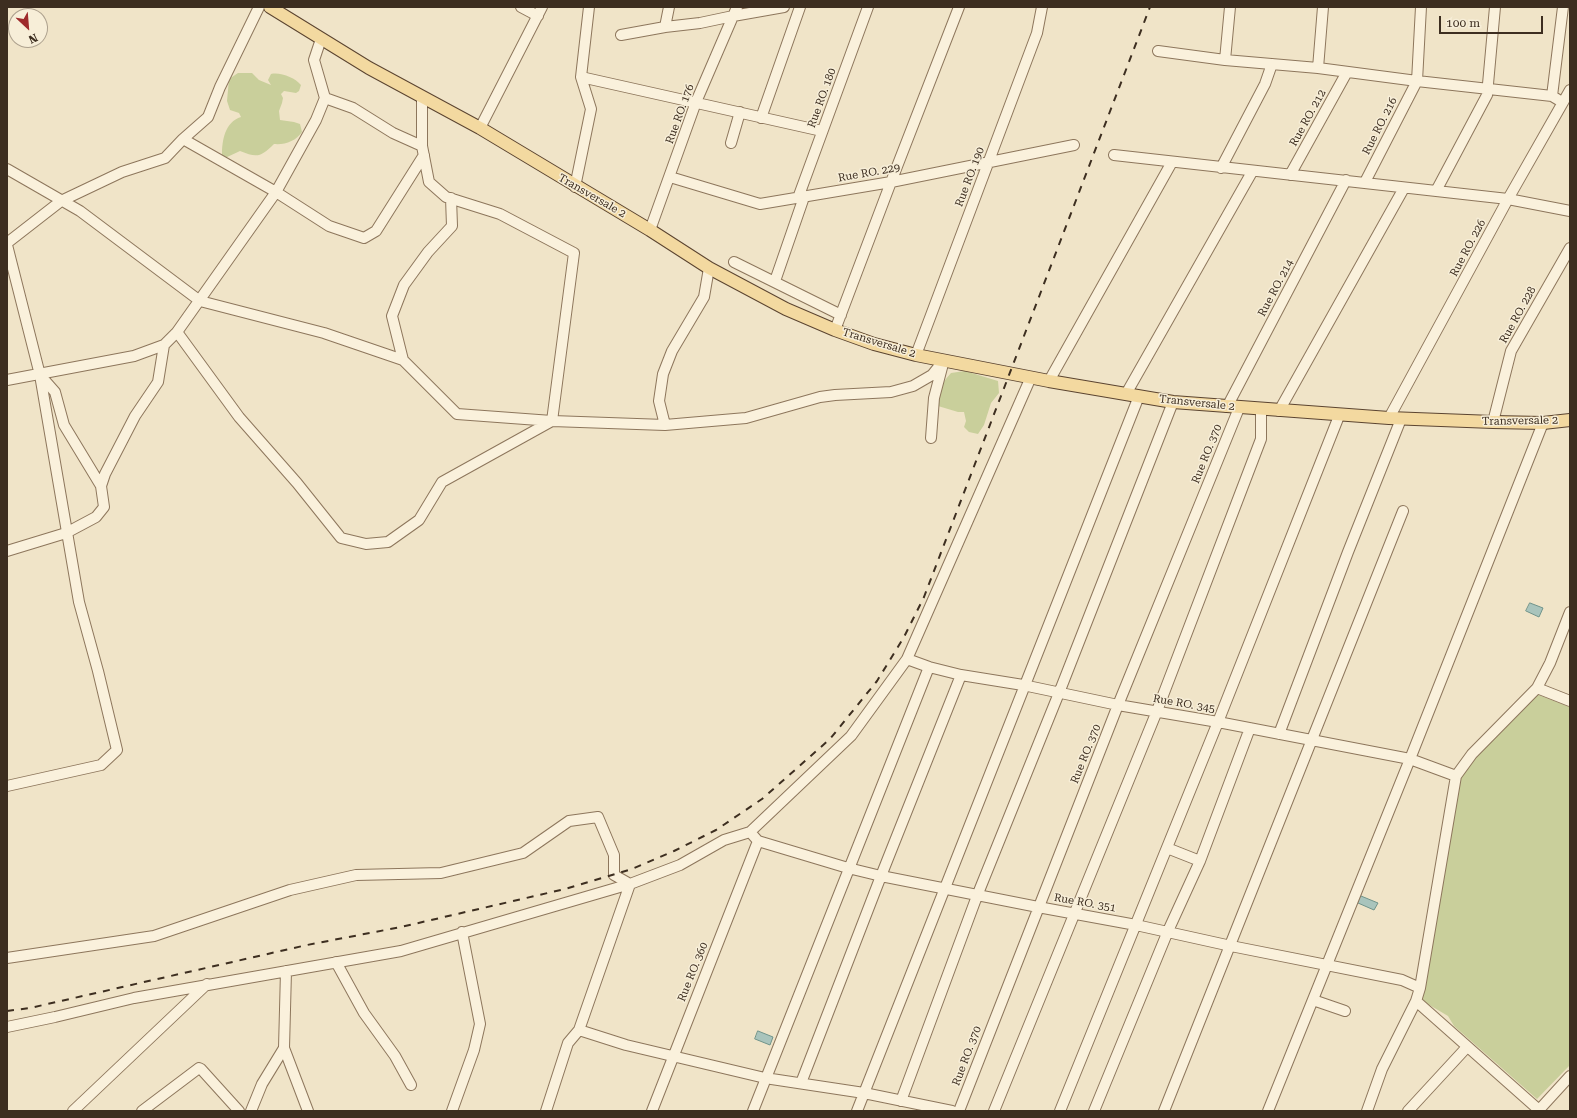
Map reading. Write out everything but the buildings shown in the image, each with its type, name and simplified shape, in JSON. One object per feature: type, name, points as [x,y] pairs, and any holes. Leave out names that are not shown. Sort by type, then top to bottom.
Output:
[{"type":"main road","name":"Transversale 2","points":[[270,7],[369,68],[480,128],[575,187],[650,230],[709,268],[786,309],[874,344],[916,355],[1049,381],[1173,402],[1338,416],[1395,419],[1543,423],[1570,420]]},
{"type":"street","points":[[7,786],[101,765],[117,750],[98,671],[79,602],[40,375],[7,244],[61,201],[122,172],[165,158],[183,139],[208,118],[220,87],[259,7]]},
{"type":"street","points":[[480,128],[540,11],[521,7]]},
{"type":"street","points":[[575,187],[591,109],[581,77],[589,7]]},
{"type":"street","points":[[665,27],[669,7]]},
{"type":"street","points":[[621,35],[665,27],[700,23],[735,11],[784,7]]},
{"type":"street","points":[[761,118],[800,7]]},
{"type":"street","name":"Rue RO. 180","points":[[775,281],[822,131],[868,7]]},
{"type":"street","points":[[836,330],[891,182],[959,7]]},
{"type":"street","name":"Rue RO. 190","points":[[916,355],[1037,33],[1042,7]]},
{"type":"street","points":[[1225,60],[1230,7]]},
{"type":"street","points":[[1318,68],[1323,7]]},
{"type":"street","points":[[1417,81],[1421,7]]},
{"type":"street","points":[[1436,191],[1487,95],[1494,7]]},
{"type":"street","points":[[1552,96],[1563,7]]},
{"type":"street","name":"Rue RO. 176","points":[[650,230],[696,102],[735,11]]},
{"type":"street","points":[[7,380],[40,375],[134,356],[164,345],[177,332],[200,302],[276,192],[316,120],[325,98],[314,60],[321,39]]},
{"type":"street","points":[[1158,51],[1225,60],[1318,68],[1552,96],[1562,102]]},
{"type":"street","points":[[1221,168],[1265,84],[1272,64]]},
{"type":"street","name":"Rue RO. 212","points":[[1290,175],[1347,72]]},
{"type":"street","points":[[581,77],[822,131]]},
{"type":"street","name":"Rue RO. 216","points":[[1365,182],[1417,81]]},
{"type":"street","name":"Rue RO. 226","points":[[1280,734],[1348,552],[1395,419],[1508,199],[1570,90]]},
{"type":"street","points":[[422,97],[423,151],[429,182],[446,197],[500,214],[574,253],[552,420]]},
{"type":"street","points":[[325,98],[353,108],[423,151]]},
{"type":"street","points":[[731,144],[740,112]]},
{"type":"street","points":[[183,139],[276,192],[329,226],[364,238],[376,231],[423,151]]},
{"type":"street","name":"Rue RO. 229","points":[[670,177],[760,204],[891,182],[1074,146]]},
{"type":"street","points":[[1114,155],[1252,172],[1365,182],[1404,188],[1508,199],[1570,211]]},
{"type":"street","points":[[1049,381],[1172,162]]},
{"type":"street","points":[[7,169],[80,211],[200,302],[324,333],[403,360],[457,414],[665,425],[746,418],[828,396],[891,392],[913,386],[932,375],[944,360]]},
{"type":"street","points":[[1126,394],[1252,172]]},
{"type":"street","name":"Rue RO. 214","points":[[1233,407],[1346,180]]},
{"type":"street","points":[[1279,411],[1404,188]]},
{"type":"street","points":[[403,360],[392,316],[404,285],[428,252],[452,226],[451,198]]},
{"type":"street","name":"Rue RO. 228","points":[[1493,422],[1511,351],[1570,248]]},
{"type":"street","points":[[734,262],[841,315]]},
{"type":"street","points":[[665,425],[659,401],[662,374],[672,351],[704,298],[709,268]]},
{"type":"street","points":[[177,332],[239,417],[297,483],[341,538],[366,544],[388,542],[419,520],[442,482],[552,420]]},
{"type":"street","points":[[101,486],[105,474],[134,416],[158,382],[164,345]]},
{"type":"street","points":[[931,438],[934,398],[944,360]]},
{"type":"street","points":[[7,551],[66,533],[96,517],[104,507],[101,486],[64,425],[56,392],[40,375]]},
{"type":"street","points":[[7,1027],[55,1018],[134,998],[401,951],[630,884],[680,865],[724,840],[750,832],[851,736],[907,659],[1031,377]]},
{"type":"street","points":[[857,1111],[1023,685],[1138,396]]},
{"type":"street","points":[[901,1101],[977,896],[1059,693],[1173,402]]},
{"type":"street","name":"Rue RO. 370","points":[[959,1111],[1233,407]]},
{"type":"street","points":[[994,1111],[1157,711],[1261,439],[1261,410]]},
{"type":"street","points":[[1060,1111],[1218,722],[1338,416]]},
{"type":"street","points":[[1268,1111],[1410,759],[1543,423]]},
{"type":"street","points":[[1164,1111],[1403,511]]},
{"type":"street","points":[[1367,1111],[1382,1069],[1416,1001],[1420,988],[1456,776],[1472,754],[1537,688],[1550,663],[1570,612]]},
{"type":"street","name":"Rue RO. 345","points":[[907,659],[929,667],[961,675],[1023,685],[1118,705],[1218,722],[1410,759],[1456,776]]},
{"type":"street","points":[[753,1111],[848,868],[929,667]]},
{"type":"street","points":[[801,1083],[961,675]]},
{"type":"street","points":[[1537,688],[1570,701]]},
{"type":"street","points":[[1094,1111],[1168,931],[1200,861],[1250,728]]},
{"type":"street","points":[[7,958],[154,936],[290,890],[356,875],[441,873],[523,853],[569,821],[598,816],[614,855],[614,876],[630,884]]},
{"type":"street","points":[[750,832],[758,841]]},
{"type":"street","name":"Rue RO. 351","points":[[758,841],[848,868],[881,876],[1038,908],[1074,913],[1168,931],[1231,946],[1402,980],[1420,988]]},
{"type":"street","name":"Rue RO. 360","points":[[652,1111],[758,841]]},
{"type":"street","points":[[1167,848],[1200,861]]},
{"type":"street","points":[[546,1111],[568,1043],[579,1030],[630,884]]},
{"type":"street","points":[[452,1111],[474,1050],[480,1024],[462,932]]},
{"type":"street","points":[[336,962],[364,1013],[395,1056],[412,1084]]},
{"type":"street","points":[[286,971],[284,1048],[308,1111]]},
{"type":"street","points":[[72,1111],[207,984]]},
{"type":"street","points":[[1313,1000],[1345,1011]]},
{"type":"street","points":[[1416,1001],[1538,1111],[1570,1076]]},
{"type":"street","points":[[579,1030],[626,1045],[672,1057],[766,1078],[864,1093],[952,1111]]},
{"type":"street","points":[[1408,1111],[1468,1047]]},
{"type":"street","points":[[251,1111],[262,1084],[284,1048]]},
{"type":"street","points":[[142,1111],[199,1068],[202,1069],[239,1111]]},
{"type":"green space","points":[[238,73],[252,73],[259,80],[271,85],[268,80],[271,74],[279,74],[292,78],[301,85],[299,91],[296,93],[284,91],[281,94],[283,98],[279,111],[280,120],[300,124],[302,132],[297,138],[290,142],[274,144],[266,152],[258,155],[251,155],[240,151],[225,158],[222,155],[224,138],[228,127],[236,119],[241,117],[239,113],[230,110],[227,101],[229,79]]},
{"type":"green space","points":[[965,371],[998,381],[999,393],[991,403],[984,425],[978,434],[969,432],[964,427],[966,421],[964,412],[958,412],[938,406],[938,392],[945,380],[951,373]]},
{"type":"green space","points":[[1536,694],[1570,707],[1570,1065],[1537,1099],[1454,1026],[1448,1016],[1421,1000],[1431,955],[1461,776],[1476,756]]},
{"type":"water","points":[[1530,603],[1543,608],[1539,617],[1526,611]]},
{"type":"water","points":[[1361,896],[1378,903],[1374,910],[1358,903]]},
{"type":"water","points":[[758,1031],[773,1037],[770,1045],[755,1039]]},
{"type":"railway","points":[[7,1011],[30,1008],[307,945],[401,927],[565,889],[632,869],[674,851],[716,830],[762,799],[830,739],[877,681],[904,637],[924,597],[1150,7]]}]
